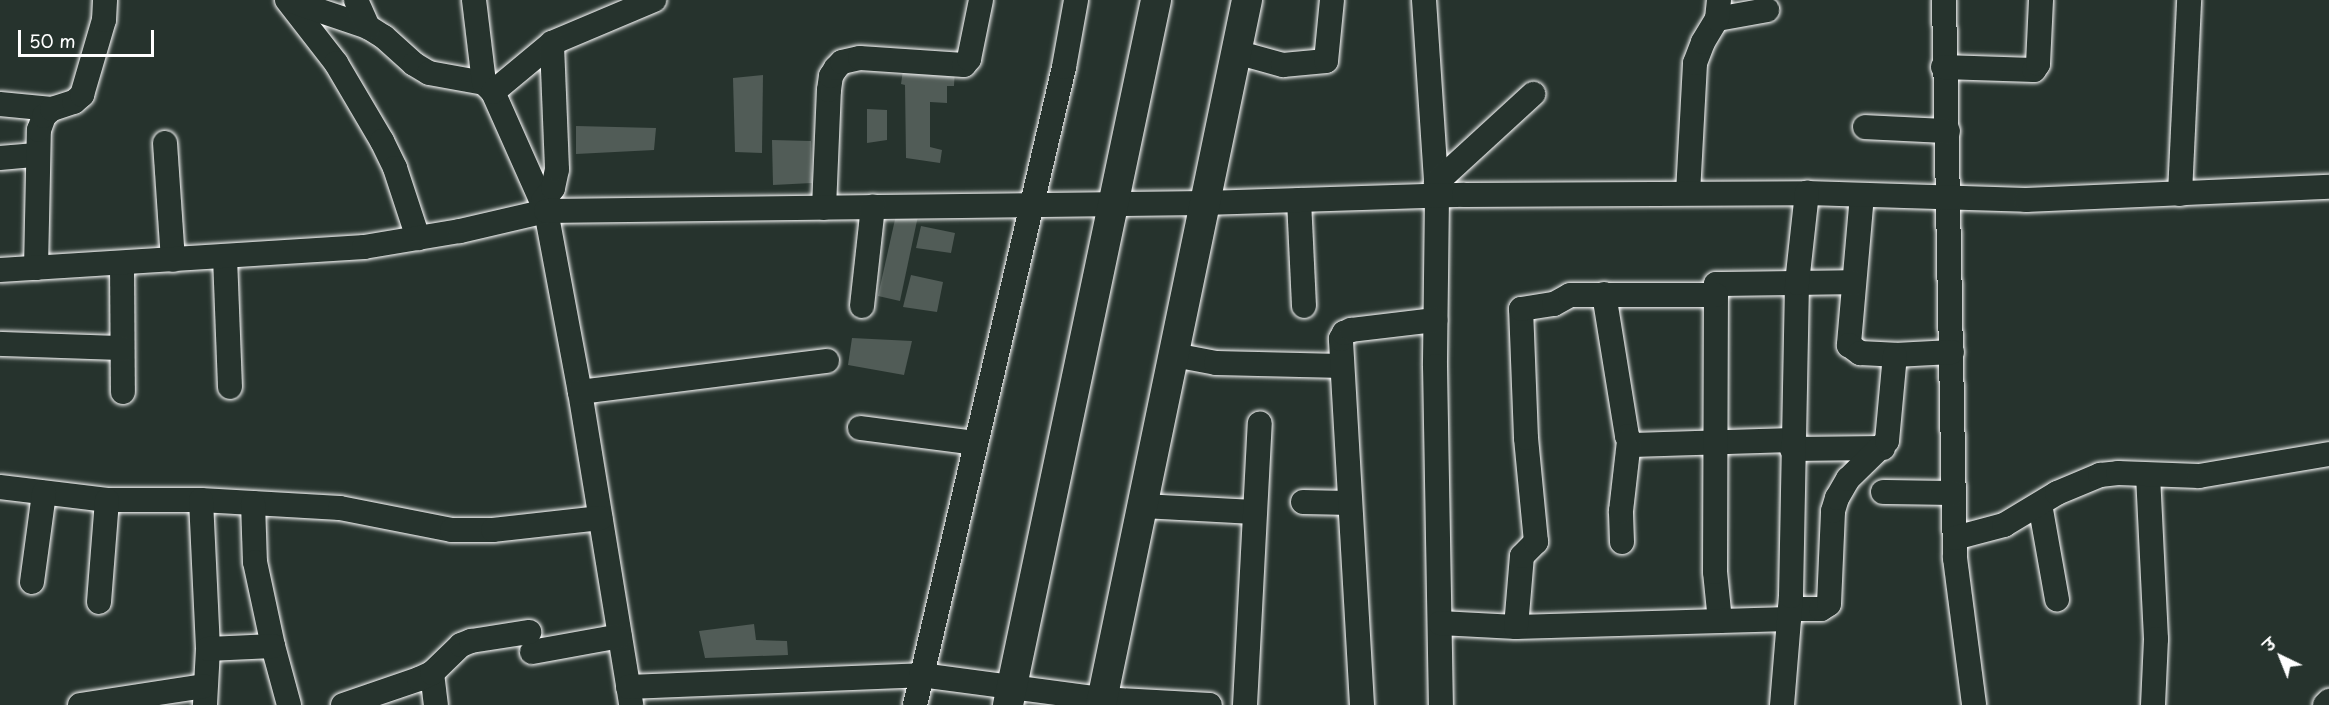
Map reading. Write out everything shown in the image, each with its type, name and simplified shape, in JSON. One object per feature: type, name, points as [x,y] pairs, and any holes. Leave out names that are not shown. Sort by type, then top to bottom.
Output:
[{"type":"main road","points":[[1010,696],[1156,0]]},
{"type":"main road","points":[[1101,702],[1247,0]]},
{"type":"street","points":[[0,104],[52,109],[74,102],[82,95],[104,20],[105,0]]},
{"type":"street","points":[[287,0],[368,27],[384,37],[414,64],[429,73],[489,88],[552,43],[654,0]]},
{"type":"street","points":[[287,0],[336,63],[382,141],[395,168],[418,238]]},
{"type":"street","points":[[356,0],[368,27]]},
{"type":"street","points":[[474,0],[489,88],[544,206],[580,392],[630,696],[921,675],[1010,696],[1101,702],[1210,705]]},
{"type":"street","points":[[824,207],[831,76],[836,68],[842,62],[860,58],[964,66],[969,59],[981,0]]},
{"type":"street","points":[[915,705],[1032,204],[1076,0]]},
{"type":"street","points":[[1236,52],[1283,65],[1326,61],[1332,0]]},
{"type":"street","points":[[1424,0],[1437,189],[1435,320],[1441,705]]},
{"type":"street","points":[[1944,0],[1943,67],[1950,199],[1955,538],[1974,705]]},
{"type":"street","points":[[1943,67],[2034,70],[2038,64],[2041,0]]},
{"type":"street","points":[[2180,194],[2189,0]]},
{"type":"street","points":[[1688,193],[1695,63],[1703,42],[1718,9],[1767,10]]},
{"type":"street","points":[[544,206],[553,188],[557,169],[552,43]]},
{"type":"street","points":[[1437,189],[1533,94]]},
{"type":"street","points":[[36,268],[36,155],[39,130],[44,117],[52,109]]},
{"type":"street","points":[[1864,127],[1948,130]]},
{"type":"street","points":[[165,143],[173,260]]},
{"type":"street","points":[[0,158],[36,155]]},
{"type":"street","points":[[0,270],[364,247],[418,238],[544,206],[873,207],[1113,202],[1205,203],[1299,200],[1437,189],[1808,193],[2026,200],[2329,187]]},
{"type":"street","points":[[1782,705],[1790,614],[1797,283],[1808,193]]},
{"type":"street","points":[[1862,195],[1849,345],[1860,353],[1895,355],[1952,352]]},
{"type":"street","points":[[1299,200],[1304,306]]},
{"type":"street","points":[[862,306],[873,207]]},
{"type":"street","points":[[225,257],[230,387]]},
{"type":"street","points":[[122,264],[123,392]]},
{"type":"street","points":[[1720,621],[1715,572],[1716,284],[1853,282]]},
{"type":"street","points":[[1604,294],[1629,441],[1621,511],[1622,542]]},
{"type":"street","points":[[1516,627],[1522,556],[1536,542],[1526,438],[1520,312],[1523,308],[1554,304],[1570,295],[1716,296]]},
{"type":"street","points":[[1362,705],[1341,339],[1344,333],[1435,320]]},
{"type":"street","points":[[0,344],[122,348]]},
{"type":"street","points":[[1174,355],[1216,363],[1342,366]]},
{"type":"street","points":[[1440,623],[1516,627],[1720,621],[1821,609],[1829,604],[1833,511],[1837,498],[1848,479],[1883,448],[1890,429],[1895,355]]},
{"type":"street","points":[[580,392],[827,361]]},
{"type":"street","points":[[1245,705],[1260,423]]},
{"type":"street","points":[[860,428],[976,443]]},
{"type":"street","points":[[1629,441],[1636,447],[1715,443],[1883,448]]},
{"type":"street","points":[[1955,538],[2004,525],[2080,482],[2100,475],[2199,476],[2329,454]]},
{"type":"street","points":[[2148,475],[2156,639],[2153,705]]},
{"type":"street","points":[[0,487],[107,500],[201,501],[340,508],[452,530],[494,530],[600,518]]},
{"type":"street","points":[[1883,492],[1954,493]]},
{"type":"street","points":[[32,582],[44,493]]},
{"type":"street","points":[[99,602],[107,500]]},
{"type":"street","points":[[80,705],[205,696],[208,649],[201,501]]},
{"type":"street","points":[[1303,502],[1350,503]]},
{"type":"street","points":[[253,503],[255,562],[273,646],[289,705]]},
{"type":"street","points":[[2040,504],[2057,599]]},
{"type":"street","points":[[1143,506],[1254,512]]},
{"type":"street","points":[[343,705],[432,673],[461,645],[471,641],[530,642],[620,636]]},
{"type":"street","points":[[208,649],[273,646]]},
{"type":"street","points":[[432,673],[436,705]]},
{"type":"street","points":[[2325,705],[2329,701]]},
{"type":"building","points":[[955,69],[954,86],[947,86],[947,103],[930,102],[930,147],[942,150],[940,163],[906,158],[905,85],[901,84],[903,70]]},
{"type":"building","points":[[763,75],[762,153],[735,152],[733,78]]},
{"type":"building","points":[[867,109],[887,110],[887,140],[867,143]]},
{"type":"building","points":[[576,126],[656,128],[654,150],[576,154]]},
{"type":"building","points":[[772,140],[811,141],[812,183],[773,185]]},
{"type":"building","points":[[896,215],[918,216],[900,301],[878,296]]},
{"type":"building","points":[[921,226],[955,233],[951,253],[916,248]]},
{"type":"building","points":[[911,275],[943,282],[937,312],[903,307]]},
{"type":"building","points":[[852,338],[912,341],[904,375],[848,365]]},
{"type":"building","points":[[754,624],[756,640],[787,641],[788,655],[705,658],[699,631]]}]
